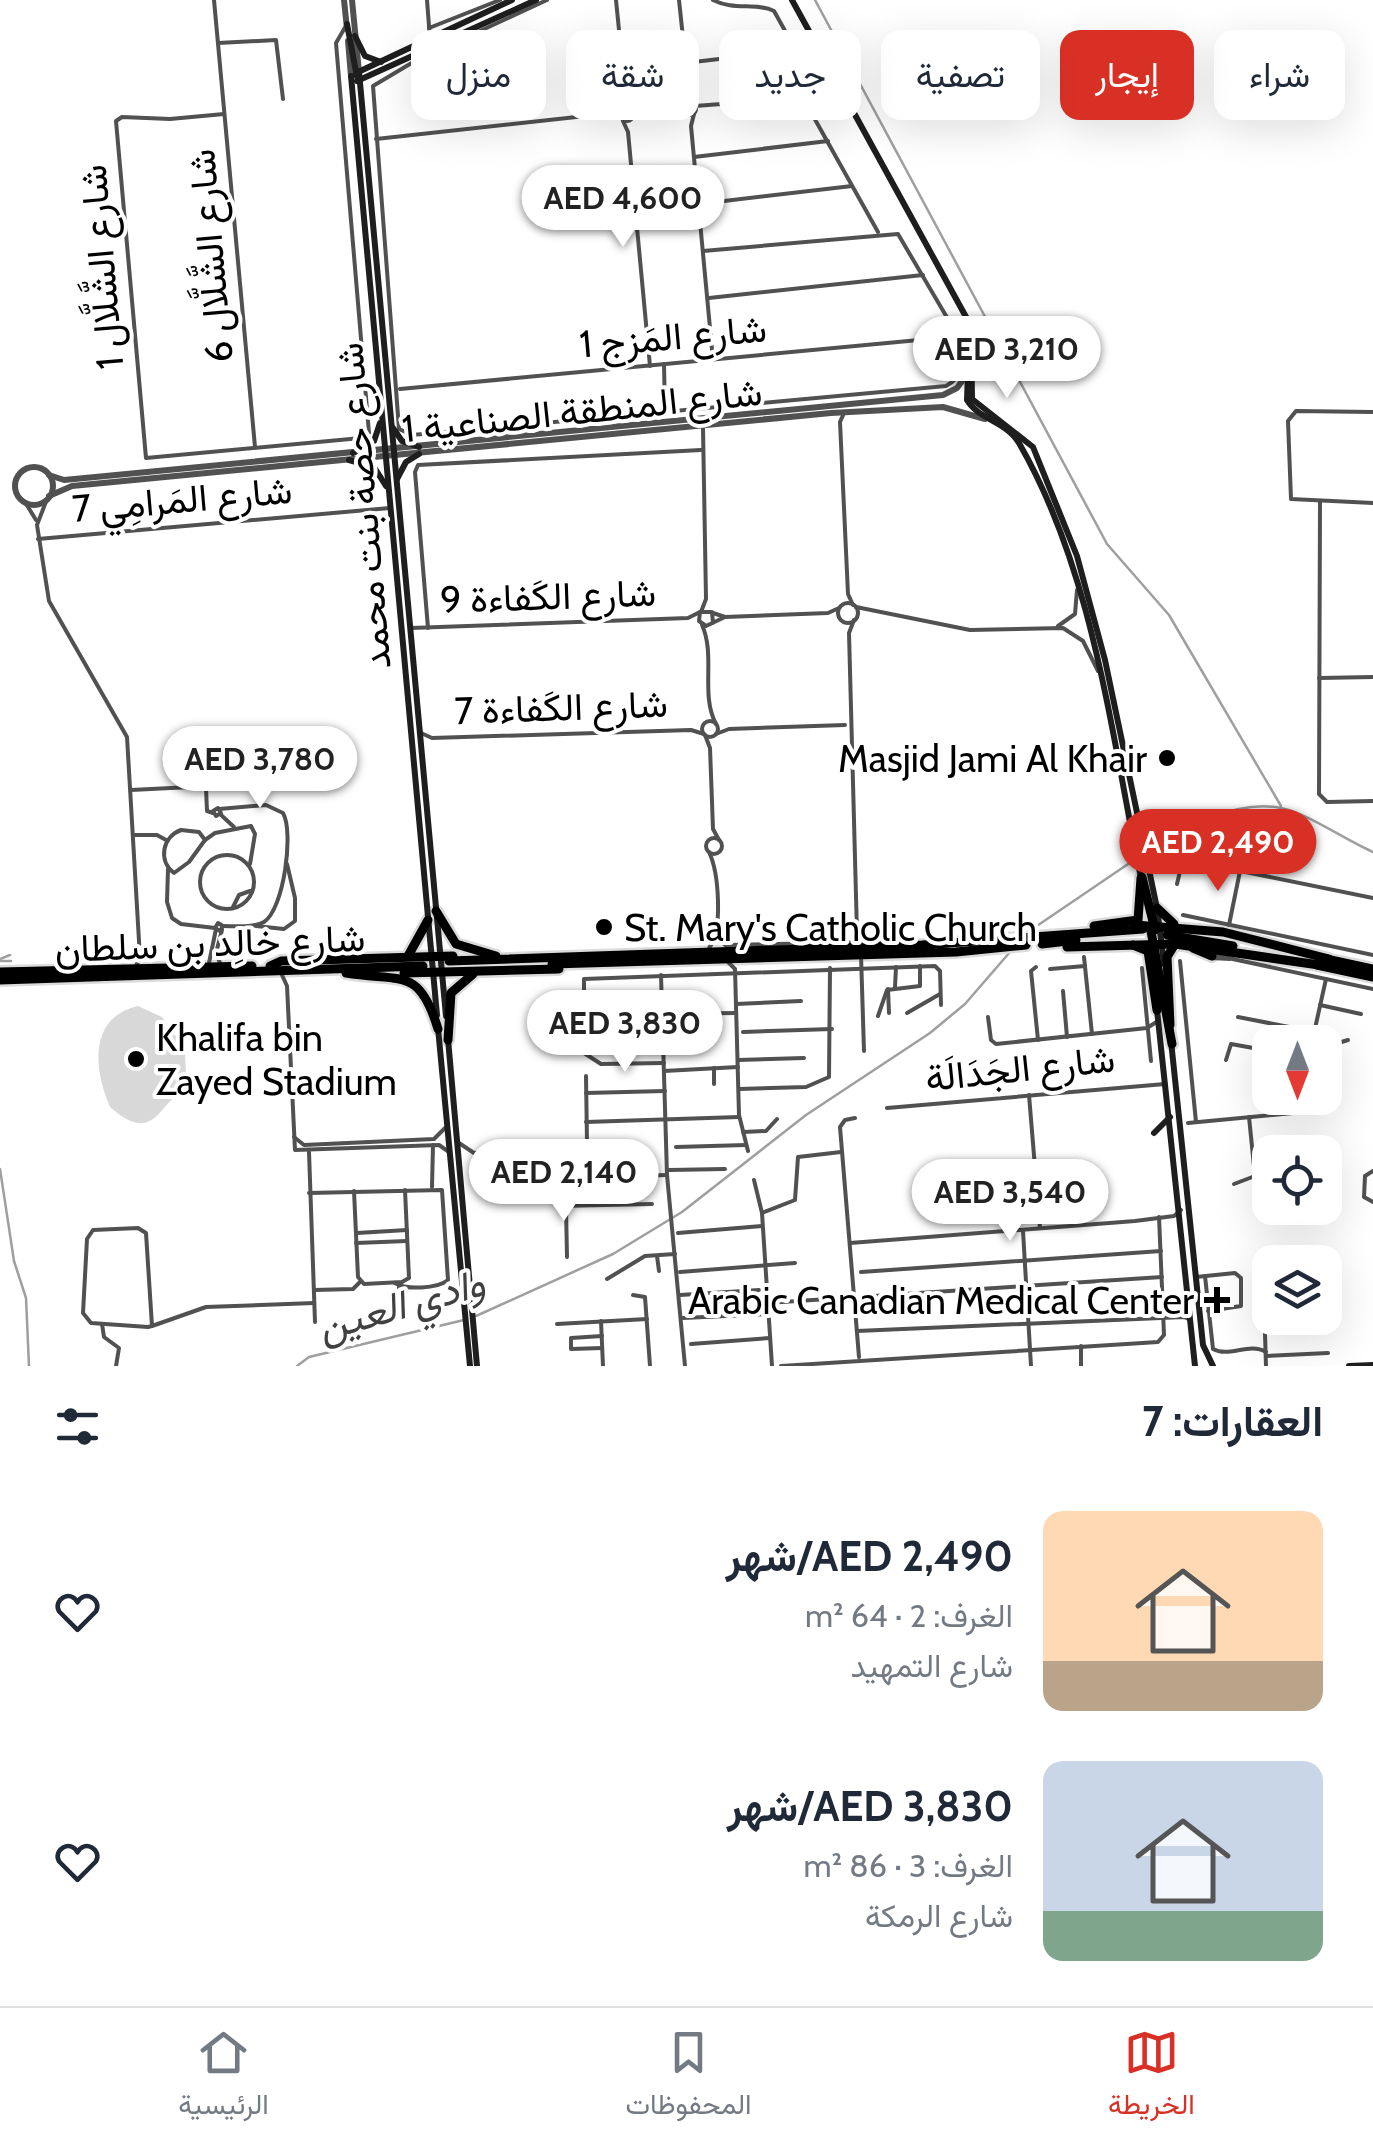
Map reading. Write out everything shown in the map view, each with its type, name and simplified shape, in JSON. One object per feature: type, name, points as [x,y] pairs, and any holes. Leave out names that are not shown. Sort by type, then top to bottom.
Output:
[{"type":"main road","points":[[449,30],[512,0]]},
{"type":"main road","points":[[355,78],[377,73],[536,0]]},
{"type":"main road","points":[[790,0],[805,30]]},
{"type":"main road","points":[[790,0],[972,330],[972,399],[1030,444],[1060,509],[1100,638],[1136,837]]},
{"type":"main road","points":[[356,36],[365,56],[382,62]]},
{"type":"main road","points":[[355,78],[411,48]]},
{"type":"main road","points":[[404,60],[411,61]]},
{"type":"main road","points":[[363,104],[366,85],[377,73]]},
{"type":"main road","points":[[355,78],[364,130]]},
{"type":"main road","name":"شارع حصة بنت محمد","points":[[355,78],[363,104],[392,426],[390,508],[428,920],[448,1040],[467,1292]]},
{"type":"main road","name":"شارع حصة بنت محمد","points":[[355,78],[382,417],[396,480],[422,746],[436,911],[438,1029],[474,1366]]},
{"type":"main road","points":[[853,120],[966,325],[970,344],[966,377],[969,404],[1000,423],[1020,445],[1054,520]]},
{"type":"main road","points":[[366,159],[379,165]]},
{"type":"main road","points":[[376,256],[386,248]]},
{"type":"main road","points":[[381,306],[391,306]]},
{"type":"main road","points":[[386,368],[396,361]]},
{"type":"main road","points":[[365,367],[377,366]]},
{"type":"main road","points":[[351,456],[374,441],[382,417]]},
{"type":"main road","points":[[392,426],[402,440],[419,450],[406,462],[396,480]]},
{"type":"main road","points":[[351,456],[376,468],[389,493]]},
{"type":"main road","points":[[1060,509],[1044,483],[1077,586],[1098,671],[1144,876],[1170,1025]]},
{"type":"main road","points":[[1144,876],[1164,918],[1182,927],[1259,940],[1324,962]]},
{"type":"main road","points":[[1059,939],[1094,926],[1140,919],[1144,876]]},
{"type":"main road","points":[[1157,908],[1158,1014]]},
{"type":"main road","points":[[436,911],[456,944],[496,956]]},
{"type":"main road","points":[[406,958],[416,948],[428,920]]},
{"type":"main road","points":[[1094,926],[1155,934],[1176,944],[1324,962]]},
{"type":"main road","points":[[1090,944],[1182,927]]},
{"type":"main road","points":[[1155,934],[1165,1026],[1172,1044]]},
{"type":"main road","name":"شارع خالِد بن سلطان","points":[[0,980],[620,958],[861,955],[1155,934],[1373,973]]},
{"type":"main road","points":[[1059,939],[1136,945],[1146,950],[1168,1087],[1181,1130],[1201,1276],[1208,1366]]},
{"type":"main road","points":[[798,949],[848,941]]},
{"type":"main road","points":[[1176,944],[1166,956],[1195,1366]]},
{"type":"main road","name":"شارع خالِد بن سلطان","points":[[620,958],[666,952],[990,946]]},
{"type":"main road","points":[[1192,946],[1212,956]]},
{"type":"main road","points":[[247,972],[346,973],[496,956],[620,958]]},
{"type":"main road","points":[[270,966],[296,960],[406,958],[484,971]]},
{"type":"main road","points":[[448,1040],[453,989],[463,978],[484,971],[620,958]]},
{"type":"main road","name":"شارع خالِد بن سلطان","points":[[0,972],[436,964]]},
{"type":"main road","points":[[346,973],[398,976],[414,983],[429,998],[438,1029]]},
{"type":"main road","points":[[452,1088],[461,1098]]},
{"type":"main road","points":[[1154,1133],[1175,1117]]},
{"type":"main road","points":[[1349,1366],[1373,1365]]},
{"type":"street","name":"شارع الشَّلَّال 6","points":[[214,0],[254,447]]},
{"type":"street","name":"شارع حصة بنت محمد","points":[[344,0],[355,78]]},
{"type":"street","name":"شارع حصة بنت محمد","points":[[352,0],[355,78]]},
{"type":"street","points":[[426,0],[429,28],[500,0]]},
{"type":"street","points":[[482,30],[547,0]]},
{"type":"street","points":[[616,0],[619,30]]},
{"type":"street","points":[[680,0],[683,30]]},
{"type":"street","points":[[713,0],[736,9],[772,9],[784,30]]},
{"type":"street","points":[[223,451],[368,434],[336,43],[347,24]]},
{"type":"street","points":[[218,43],[273,38],[278,43],[284,99]]},
{"type":"street","points":[[411,63],[374,85],[400,389],[396,414],[404,434],[618,423],[676,410],[712,416],[886,397],[953,384],[961,361],[950,337],[951,323],[900,236],[879,234],[703,250]]},
{"type":"street","points":[[699,106],[706,108]]},
{"type":"street","points":[[699,112],[719,107]]},
{"type":"street","name":"شارع الشَّلَّال 1","points":[[223,451],[146,458],[116,121],[122,117],[170,119],[224,114]]},
{"type":"street","points":[[376,139],[569,120]]},
{"type":"street","points":[[623,120],[628,132],[650,366]]},
{"type":"street","points":[[628,132],[632,120]]},
{"type":"street","points":[[688,120],[692,126]]},
{"type":"street","points":[[693,120],[713,360]]},
{"type":"street","points":[[815,120],[879,234]]},
{"type":"street","points":[[694,156],[828,141]]},
{"type":"street","points":[[699,204],[852,186]]},
{"type":"street","points":[[868,235],[872,222]]},
{"type":"street","points":[[708,298],[923,276]]},
{"type":"street","name":"شارع المَزج 1","points":[[400,389],[950,337]]},
{"type":"street","points":[[664,364],[668,402],[664,412]]},
{"type":"street","name":"شارع المنطقة الصناعية 1","points":[[48,497],[77,486],[190,476],[232,464],[531,443],[618,423],[791,414],[886,397],[946,394],[966,377]]},
{"type":"street","points":[[668,402],[676,410]]},
{"type":"street","name":"شارع المنطقة الصناعية 1","points":[[419,450],[487,440],[691,427],[712,416],[844,414],[944,407],[1000,423]]},
{"type":"street","points":[[1373,412],[1290,414],[1290,496],[1298,502],[1373,503]]},
{"type":"street","points":[[831,413],[840,422]]},
{"type":"street","points":[[844,414],[840,422],[848,594],[855,606],[855,620],[849,633],[857,933],[865,941]]},
{"type":"street","points":[[707,637],[713,612],[706,599],[700,436],[712,416]]},
{"type":"street","points":[[691,427],[700,436]]},
{"type":"street","points":[[492,428],[498,440]]},
{"type":"street","points":[[487,440],[492,428]]},
{"type":"street","points":[[428,628],[415,472],[418,464],[701,450]]},
{"type":"street","points":[[223,451],[232,464]]},
{"type":"street","points":[[223,451],[214,469],[225,480]]},
{"type":"street","name":"شارع المنطقة الصناعية 1","points":[[49,475],[64,480],[324,463],[351,456]]},
{"type":"street","points":[[316,472],[324,463]]},
{"type":"street","points":[[38,525],[15,489],[20,473],[35,467],[49,475],[38,539],[44,580],[56,618],[126,732],[140,958],[147,968]]},
{"type":"street","points":[[182,484],[190,476]]},
{"type":"street","points":[[77,486],[88,493]]},
{"type":"street","points":[[25,502],[36,504],[48,497]]},
{"type":"street","points":[[1320,502],[1320,797],[1329,802],[1373,801]]},
{"type":"street","name":"شارع المَرامِي 7","points":[[38,539],[390,508]]},
{"type":"street","points":[[1053,627],[1074,614],[1077,586]]},
{"type":"street","points":[[848,594],[841,607],[842,621],[849,633]]},
{"type":"street","points":[[706,599],[700,612],[707,637],[710,711],[716,724],[710,748]]},
{"type":"street","points":[[700,612],[725,617],[828,614],[841,607],[855,606],[869,612],[904,614],[970,630],[1053,627],[1080,638],[1098,671]]},
{"type":"street","name":"شارع الكَفاءة 9","points":[[411,628],[688,618],[700,612]]},
{"type":"street","points":[[828,614],[842,621],[855,620],[869,612]]},
{"type":"street","points":[[701,624],[712,624],[725,617]]},
{"type":"street","name":"شارع الكَفاءة 9","points":[[688,618],[701,624]]},
{"type":"street","points":[[1319,678],[1373,677]]},
{"type":"street","points":[[710,711],[704,735],[710,748],[714,829],[719,840],[714,864]]},
{"type":"street","name":"شارع الكَفاءة 7","points":[[691,730],[704,724],[728,729]]},
{"type":"street","name":"شارع الكَفاءة 7","points":[[420,733],[432,738],[691,730],[704,735],[728,729],[845,726]]},
{"type":"street","name":"شارع الكَفاءة 7","points":[[422,746],[432,738]]},
{"type":"street","points":[[130,790],[309,781]]},
{"type":"street","points":[[206,786],[207,811],[266,805],[283,812],[288,827],[286,875],[280,894],[268,919],[252,925]]},
{"type":"street","points":[[224,830],[231,808]]},
{"type":"street","points":[[220,812],[235,828]]},
{"type":"street","points":[[169,884],[205,840],[215,833],[249,824],[254,830],[250,891],[233,909],[219,910]]},
{"type":"street","points":[[666,952],[712,947],[714,864],[708,841],[714,829]]},
{"type":"street","points":[[166,840],[178,831],[215,833]]},
{"type":"street","points":[[200,832],[205,840]]},
{"type":"street","points":[[133,835],[166,840]]},
{"type":"street","points":[[166,840],[168,906],[174,920],[219,927],[272,928],[293,923],[295,895],[286,875]]},
{"type":"street","points":[[708,841],[719,840]]},
{"type":"street","points":[[224,966],[216,956],[219,910],[203,895],[205,869],[220,856],[243,858],[250,852]]},
{"type":"street","points":[[709,852],[719,852]]},
{"type":"street","points":[[243,858],[250,867]]},
{"type":"street","points":[[1177,884],[1186,860],[1373,898]]},
{"type":"street","points":[[168,869],[178,873]]},
{"type":"street","points":[[1228,925],[1240,871]]},
{"type":"street","points":[[280,894],[295,895]]},
{"type":"street","points":[[1183,915],[1373,955]]},
{"type":"street","points":[[268,919],[272,928]]},
{"type":"street","points":[[715,925],[722,948],[762,950]]},
{"type":"street","points":[[848,941],[857,933]]},
{"type":"street","points":[[717,936],[724,945],[865,941],[922,946]]},
{"type":"street","points":[[204,967],[218,946]]},
{"type":"street","points":[[861,955],[864,1051]]},
{"type":"street","points":[[1212,956],[1373,988]]},
{"type":"street","points":[[1084,957],[1092,1034]]},
{"type":"street","points":[[134,969],[140,958]]},
{"type":"street","points":[[735,971],[746,958]]},
{"type":"street","points":[[676,1146],[747,1148],[738,1089],[735,971],[725,959]]},
{"type":"street","points":[[1180,961],[1196,1122]]},
{"type":"street","points":[[878,1016],[888,990],[895,986],[920,986],[920,966]]},
{"type":"street","points":[[664,1063],[602,1064],[583,1051],[582,982],[587,977],[920,966],[938,968],[940,1004]]},
{"type":"street","points":[[1050,969],[1085,966]]},
{"type":"street","points":[[895,986],[896,967]]},
{"type":"street","points":[[1036,967],[1032,971],[1038,1040]]},
{"type":"street","points":[[738,1089],[806,1087],[830,1076],[830,968]]},
{"type":"street","points":[[1142,968],[1152,1061]]},
{"type":"street","points":[[282,975],[287,986],[294,1136],[302,1149],[309,1193],[315,1322]]},
{"type":"street","points":[[661,975],[667,1172],[676,1235],[685,1366]]},
{"type":"street","points":[[1316,1025],[1326,979]]},
{"type":"street","points":[[888,990],[889,1013]]},
{"type":"street","points":[[1063,991],[1067,1036]]},
{"type":"street","points":[[907,1013],[940,994]]},
{"type":"street","points":[[736,1004],[801,1001]]},
{"type":"street","points":[[1320,1005],[1361,1014]]},
{"type":"street","points":[[582,1008],[662,1006]]},
{"type":"street","points":[[662,1014],[736,1012]]},
{"type":"street","points":[[1148,1028],[1158,1014]]},
{"type":"street","points":[[988,1017],[994,1043],[1148,1028],[1161,1034]]},
{"type":"street","points":[[1238,1017],[1279,1025]]},
{"type":"street","points":[[743,1032],[832,1029]]},
{"type":"street","points":[[588,1055],[594,1036],[656,1035]]},
{"type":"street","points":[[1342,1042],[1348,1040]]},
{"type":"street","points":[[1226,1060],[1232,1044],[1252,1048]]},
{"type":"street","points":[[664,1071],[804,1058]]},
{"type":"street","points":[[714,1068],[714,1084]]},
{"type":"street","name":"شارع الجَدَالَة","points":[[887,1108],[1159,1081],[1166,1074]]},
{"type":"street","points":[[459,1165],[474,1153],[584,1148],[586,1076]]},
{"type":"street","name":"شارع الجَدَالَة","points":[[1159,1081],[1168,1087]]},
{"type":"street","points":[[586,1093],[665,1091]]},
{"type":"street","points":[[1029,1095],[1040,1228]]},
{"type":"street","points":[[1175,1117],[1188,1123],[1267,1115]]},
{"type":"street","points":[[586,1122],[740,1117]]},
{"type":"street","points":[[1234,1184],[1254,1178],[1248,1117]]},
{"type":"street","points":[[855,1118],[840,1125],[859,1360]]},
{"type":"street","points":[[743,1132],[769,1130],[777,1119]]},
{"type":"street","points":[[1181,1130],[1188,1123]]},
{"type":"street","points":[[302,1149],[413,1143],[438,1137],[447,1124]]},
{"type":"street","points":[[457,1138],[474,1153]]},
{"type":"street","points":[[302,1149],[413,1143],[443,1146],[450,1155]]},
{"type":"street","points":[[425,1145],[430,1152]]},
{"type":"street","points":[[432,1187],[433,1145]]},
{"type":"street","points":[[554,1150],[555,1202],[566,1207],[652,1204]]},
{"type":"street","points":[[762,1213],[796,1198],[796,1158],[842,1152]]},
{"type":"street","points":[[554,1178],[725,1169]]},
{"type":"street","points":[[1373,1172],[1365,1176],[1364,1197],[1373,1202]]},
{"type":"street","points":[[754,1180],[762,1213],[772,1366]]},
{"type":"street","points":[[309,1193],[432,1187],[444,1193],[448,1280],[440,1286],[360,1282],[352,1290],[314,1290]]},
{"type":"street","points":[[397,1284],[409,1276],[405,1188]]},
{"type":"street","points":[[354,1191],[360,1282]]},
{"type":"street","points":[[566,1207],[566,1257]]},
{"type":"street","points":[[850,1244],[1174,1216],[1182,1210]]},
{"type":"street","points":[[1174,1216],[1183,1223]]},
{"type":"street","points":[[781,1366],[1160,1342],[1164,1318],[1159,1217]]},
{"type":"street","points":[[676,1235],[762,1226]]},
{"type":"street","points":[[152,1326],[146,1233],[138,1228],[98,1228],[88,1238],[84,1313],[89,1322],[152,1326],[206,1308],[314,1302]]},
{"type":"street","points":[[1023,1229],[1030,1366]]},
{"type":"street","points":[[356,1233],[407,1230]]},
{"type":"street","points":[[356,1244],[408,1241]]},
{"type":"street","points":[[861,1272],[1161,1251]]},
{"type":"street","points":[[657,1254],[659,1271]]},
{"type":"street","points":[[606,1279],[643,1256],[676,1254]]},
{"type":"street","points":[[678,1272],[795,1263]]},
{"type":"street","points":[[1208,1310],[1241,1306],[1242,1279],[1235,1273],[1201,1276],[1216,1352],[1256,1348],[1266,1354],[1328,1353]]},
{"type":"street","points":[[768,1303],[1162,1277]]},
{"type":"street","points":[[397,1284],[399,1312]]},
{"type":"street","points":[[680,1295],[760,1290]]},
{"type":"street","points":[[634,1295],[645,1296],[650,1366]]},
{"type":"street","points":[[1184,1317],[1192,1308]]},
{"type":"street","points":[[682,1318],[768,1314]]},
{"type":"street","points":[[152,1317],[170,1319]]},
{"type":"street","points":[[857,1331],[1184,1317],[1193,1322]]},
{"type":"street","points":[[558,1324],[647,1318]]},
{"type":"street","points":[[601,1322],[603,1366]]},
{"type":"street","points":[[102,1324],[104,1337],[118,1346],[116,1366]]},
{"type":"street","points":[[1265,1335],[1266,1366]]},
{"type":"street","points":[[602,1336],[571,1338],[571,1349],[602,1348]]},
{"type":"street","points":[[692,1344],[770,1338]]},
{"type":"street","points":[[1081,1346],[1082,1366]]},
{"type":"shaded area","points":[[138,1006],[162,1017],[177,1038],[184,1038],[187,1090],[156,1117],[138,1123],[110,1107],[98,1061],[103,1033],[111,1021]]},
{"type":"waterway","points":[[815,0],[1107,544],[1169,615],[1281,806]]},
{"type":"waterway","name":"وادي العين","points":[[1149,851],[1212,818],[1264,806],[1303,815],[1373,852]]},
{"type":"waterway","name":"وادي العين","points":[[1025,934],[1134,860]]},
{"type":"waterway","name":"وادي العين","points":[[476,1316],[613,1254],[682,1212],[806,1115],[930,1033],[965,1004],[1010,952]]},
{"type":"waterway","points":[[0,959],[10,955]]},
{"type":"waterway","points":[[0,961],[11,961]]},
{"type":"waterway","name":"وادي العين","points":[[0,1169],[14,1261],[26,1298],[29,1366]]},
{"type":"waterway","name":"وادي العين","points":[[297,1366],[309,1357],[464,1320]]},
{"type":"tunnel","points":[[423,966],[450,965]]},
{"type":"place","name":"Masjid Jami Al Khair","points":[[1167,758]]},
{"type":"place","name":"St. Mary's Catholic Church","points":[[604,927]]},
{"type":"place","name":"Khalifa bin Zayed Stadium","points":[[136,1059]]},
{"type":"place","name":"Arabic Canadian Medical Center","points":[[1217,1300]]}]
